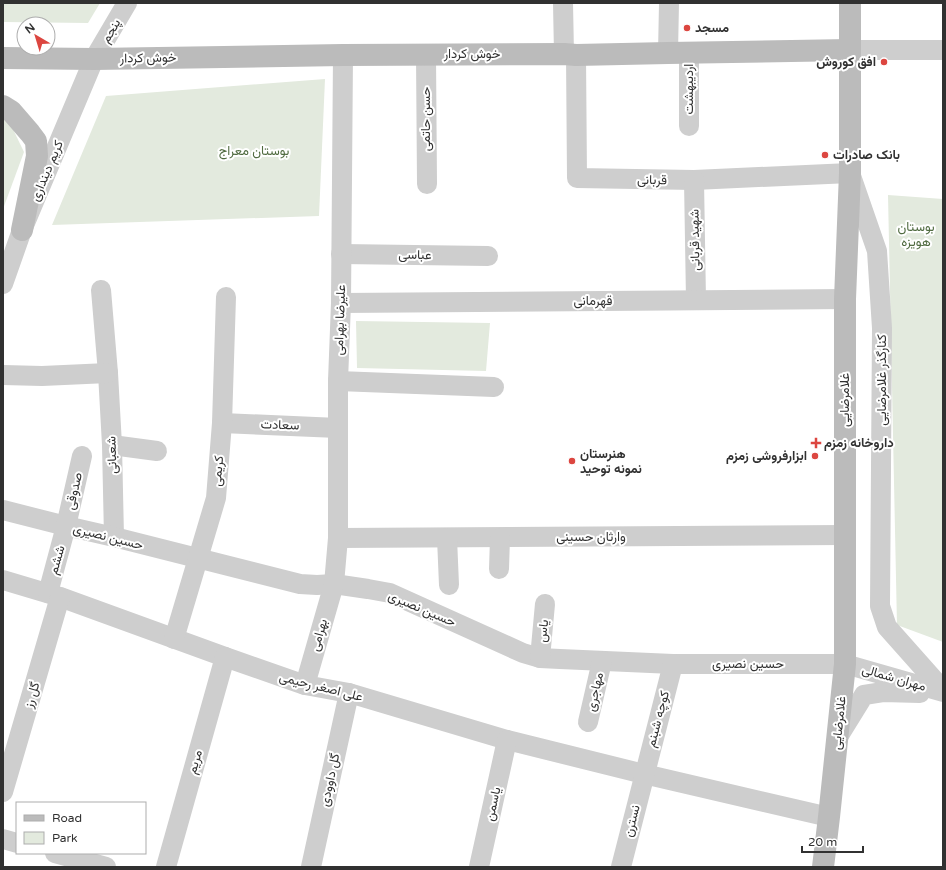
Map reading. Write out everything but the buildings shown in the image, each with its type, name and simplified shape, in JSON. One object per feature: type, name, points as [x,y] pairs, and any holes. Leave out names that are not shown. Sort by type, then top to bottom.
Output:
[{"type":"street","name":"پنجم","points":[[94,59],[127,3]]},
{"type":"street","points":[[563,3],[570,55]]},
{"type":"street","name":"اردیبهشت","points":[[669,3],[679,52],[689,126]]},
{"type":"street","name":"غلامرضایی","points":[[823,867],[845,664],[845,299],[850,173],[850,3]]},
{"type":"street","name":"خوش کردار","points":[[3,58],[94,59],[343,55],[570,55],[850,50]]},
{"type":"street","points":[[850,50],[943,50]]},
{"type":"street","name":"علیرضا بهرامی","points":[[334,584],[338,538],[338,382],[341,303],[343,55]]},
{"type":"street","name":"حسن حاتمی","points":[[426,55],[427,184]]},
{"type":"street","name":"قربانی","points":[[570,55],[577,178],[694,180],[850,173]]},
{"type":"street","name":"کریم دینداری","points":[[3,284],[22,230],[94,59]]},
{"type":"street","points":[[3,106],[11,111],[36,141],[37,156],[22,230]]},
{"type":"street","name":"کنارگذر غلامرضایی","points":[[850,173],[877,250],[882,328],[880,606],[887,627],[943,692]]},
{"type":"street","name":"شهید قربانی","points":[[694,180],[696,300]]},
{"type":"street","name":"عباسی","points":[[341,254],[488,256]]},
{"type":"street","name":"شعبانی","points":[[101,290],[112,445],[114,537]]},
{"type":"street","name":"کریمی","points":[[174,639],[216,498],[222,423],[226,297]]},
{"type":"street","name":"قهرمانی","points":[[341,303],[845,299]]},
{"type":"street","points":[[3,376],[108,373]]},
{"type":"street","points":[[338,382],[494,387]]},
{"type":"street","name":"سعادت","points":[[222,423],[338,428]]},
{"type":"street","points":[[112,445],[157,451]]},
{"type":"street","name":"صدوقی","points":[[66,526],[82,456]]},
{"type":"street","name":"حسین نصیری","points":[[3,510],[300,584],[334,584],[390,593],[523,653],[540,658],[673,664],[845,664]]},
{"type":"street","name":"ششم","points":[[54,595],[66,526]]},
{"type":"street","name":"وارثان حسینی","points":[[338,538],[844,535]]},
{"type":"street","points":[[447,538],[449,585]]},
{"type":"street","points":[[499,569],[500,538]]},
{"type":"street","name":"علی اصغر رحیمی","points":[[3,580],[54,595],[225,658],[305,685],[349,693],[507,740],[644,774],[829,817]]},
{"type":"street","name":"بهرامی","points":[[305,685],[334,584]]},
{"type":"street","name":"گل رز","points":[[3,792],[54,595]]},
{"type":"street","name":"یاس","points":[[540,658],[545,604]]},
{"type":"street","name":"مریم","points":[[166,867],[225,658]]},
{"type":"street","name":"مهاجری","points":[[588,722],[602,661]]},
{"type":"street","name":"کوچه شبنم","points":[[644,774],[673,664]]},
{"type":"street","name":"مهران شمالی","points":[[845,664],[943,692]]},
{"type":"street","points":[[838,737],[864,695],[883,692],[943,692]]},
{"type":"street","name":"گل داوودی","points":[[311,867],[349,693]]},
{"type":"street","name":"یاسمن","points":[[479,867],[507,740]]},
{"type":"street","name":"نسترن","points":[[621,867],[644,774]]},
{"type":"street","points":[[3,839],[16,843]]},
{"type":"street","points":[[59,854],[106,867]]},
{"type":"green space","points":[[3,3],[100,3],[88,23],[56,23],[56,16],[16,16],[16,22],[3,22]]},
{"type":"green space","name":"بوستان معراج","points":[[325,79],[319,216],[52,225],[106,96]]},
{"type":"green space","points":[[3,118],[10,123],[24,152],[3,209]]},
{"type":"green space","name":"بوستان هویزه","points":[[888,195],[943,199],[943,642],[897,625]]},
{"type":"green space","points":[[356,321],[490,323],[486,371],[357,368]]},
{"type":"place","name":"مسجد","points":[[687,28]]},
{"type":"place","name":"افق کوروش","points":[[884,62]]},
{"type":"place","name":"بانک صادرات","points":[[825,155]]},
{"type":"place","name":"داروخانه زمزم","points":[[816,443]]},
{"type":"place","name":"ابزارفروشی زمزم","points":[[815,456]]},
{"type":"place","name":"هنرستان نمونه توحید","points":[[572,461]]}]
